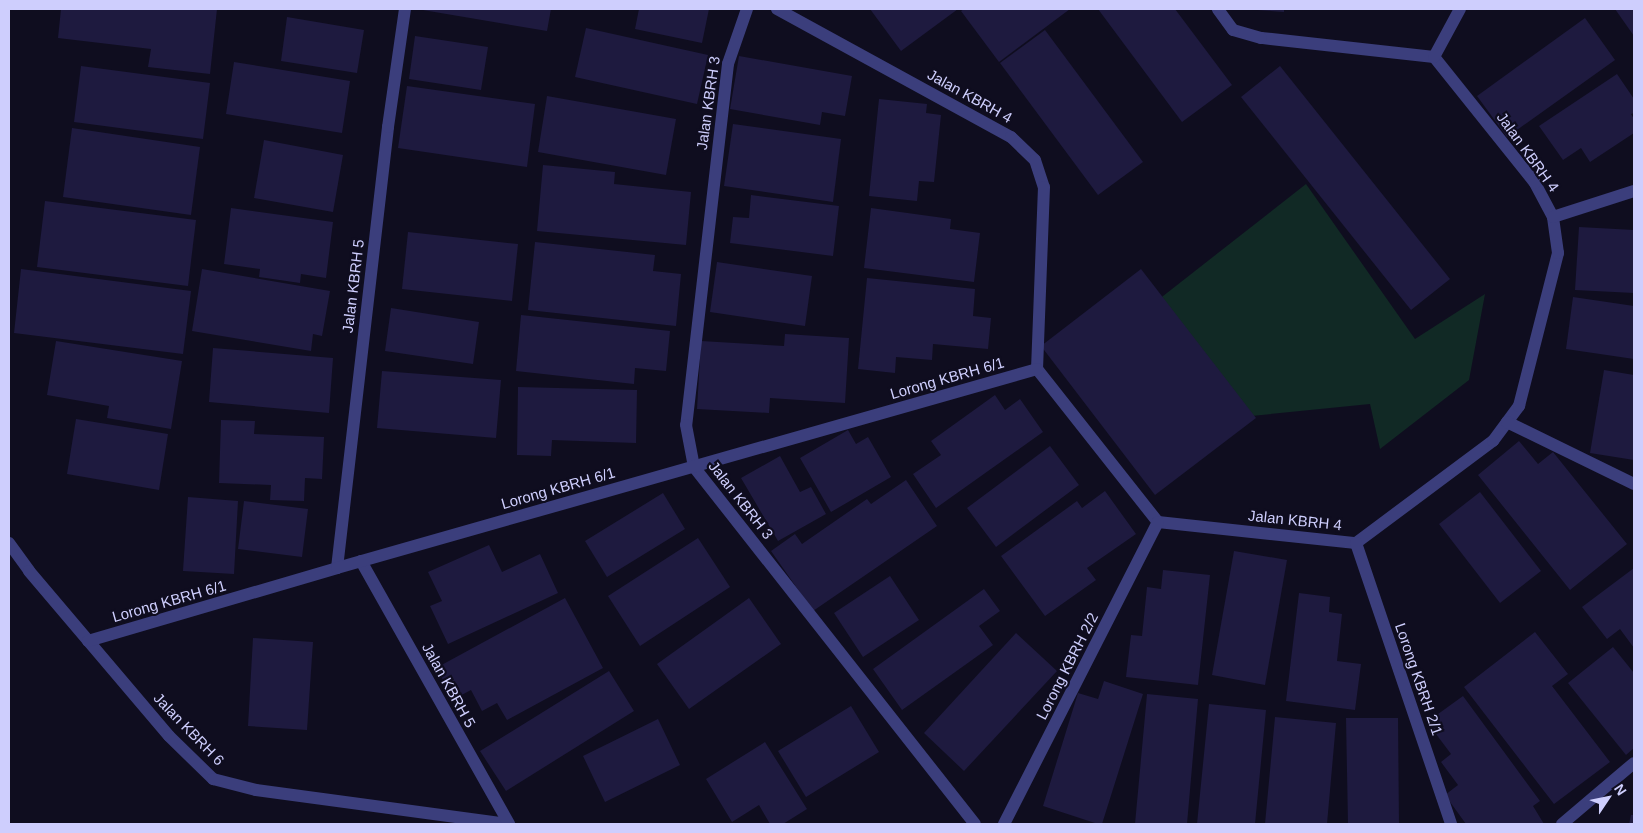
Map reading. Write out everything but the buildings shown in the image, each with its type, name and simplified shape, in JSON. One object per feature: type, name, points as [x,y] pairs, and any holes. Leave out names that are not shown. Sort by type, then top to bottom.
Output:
[{"type":"street","name":"Jalan KBRH 5","points":[[337,568],[388,127],[405,9]]},
{"type":"street","name":"Jalan KBRH 3","points":[[747,9],[728,64],[686,425],[694,467],[975,824]]},
{"type":"street","name":"Jalan KBRH 4","points":[[777,9],[1011,137],[1035,160],[1044,187],[1037,369]]},
{"type":"street","points":[[1218,9],[1232,30],[1260,38],[1434,57],[1460,9]]},
{"type":"street","name":"Jalan KBRH 4","points":[[1158,522],[1356,543],[1493,441],[1519,406],[1558,253],[1553,217],[1535,183],[1434,57]]},
{"type":"street","points":[[1553,217],[1634,191]]},
{"type":"street","name":"Lorong KBRH 6/1","points":[[88,641],[337,568],[1037,369]]},
{"type":"street","points":[[1037,369],[1158,522]]},
{"type":"street","points":[[1507,422],[1634,484]]},
{"type":"street","name":"Lorong KBRH 2/2","points":[[1004,824],[1158,522]]},
{"type":"street","name":"Jalan KBRH 6","points":[[9,543],[29,572],[169,736],[213,779],[256,790],[508,824]]},
{"type":"street","name":"Lorong KBRH 2/1","points":[[1356,543],[1450,824]]},
{"type":"street","name":"Jalan KBRH 5","points":[[362,561],[508,824]]},
{"type":"street","points":[[1562,824],[1634,763]]},
{"type":"green space","points":[[1306,184],[1415,339],[1485,294],[1469,380],[1380,449],[1370,404],[1241,417],[1158,300]]}]
